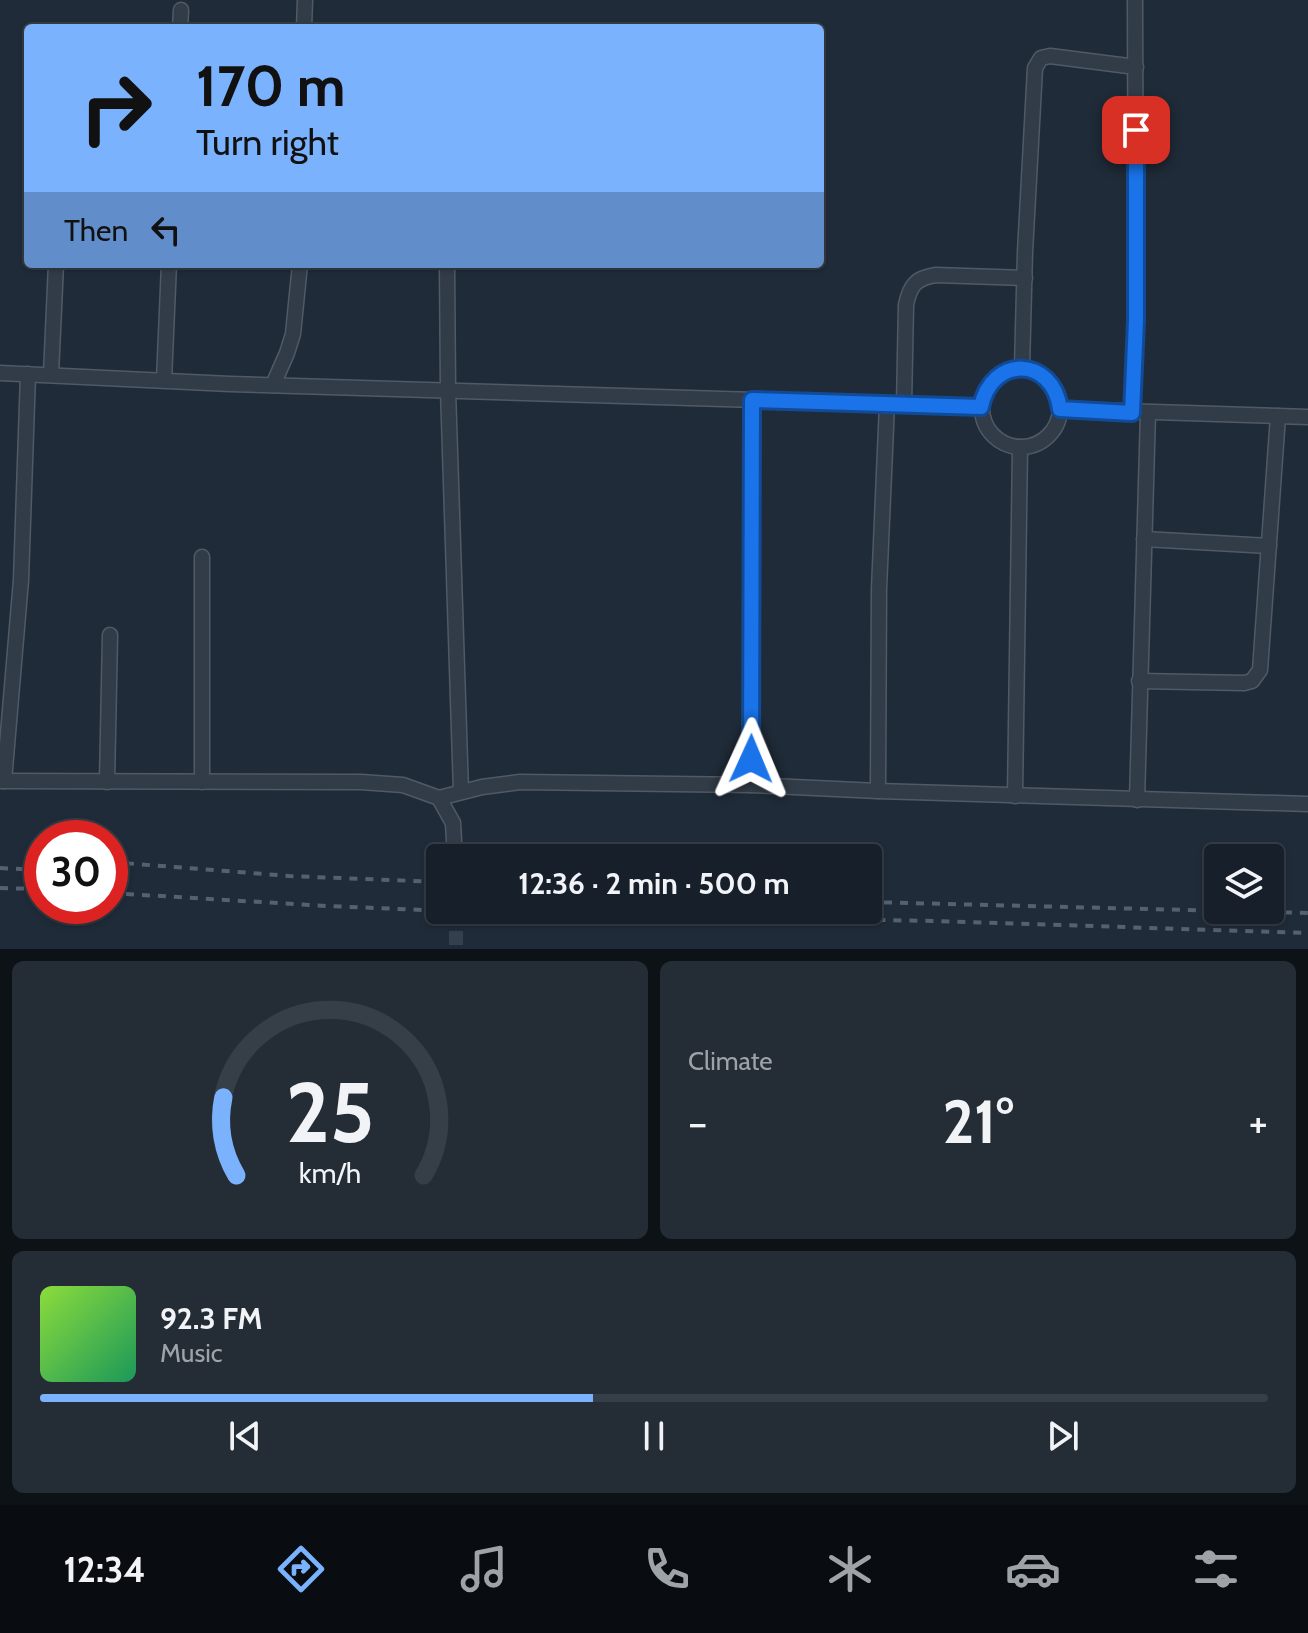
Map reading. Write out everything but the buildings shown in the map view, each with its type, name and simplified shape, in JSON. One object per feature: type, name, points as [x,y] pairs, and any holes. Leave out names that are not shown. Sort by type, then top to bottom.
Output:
[{"type":"street","points":[[304,24],[305,0]]},
{"type":"street","points":[[1132,413],[1136,320],[1135,0]]},
{"type":"street","points":[[180,24],[181,10]]},
{"type":"street","points":[[1022,368],[1035,68],[1041,58],[1050,56],[1136,67]]},
{"type":"street","points":[[51,374],[56,268]]},
{"type":"street","points":[[164,380],[169,268]]},
{"type":"street","points":[[273,385],[293,334],[300,268]]},
{"type":"street","points":[[447,268],[461,792]]},
{"type":"street","points":[[904,405],[906,305],[915,284],[924,277],[936,275],[1025,278]]},
{"type":"street","points":[[1022,368],[1045,377],[1059,397],[1060,409],[1058,421],[1043,440],[1020,447],[1008,445],[988,430],[981,407],[989,384],[999,375],[1022,368]]},
{"type":"street","points":[[0,373],[273,385],[981,407]]},
{"type":"street","points":[[28,374],[21,580],[2,781],[361,782],[403,785],[439,798],[482,787],[520,782],[751,785],[1308,804]]},
{"type":"street","points":[[751,785],[752,400]]},
{"type":"street","points":[[878,791],[879,589],[887,404]]},
{"type":"street","points":[[1060,409],[1308,417]]},
{"type":"street","points":[[1137,800],[1148,413]]},
{"type":"street","points":[[1139,681],[1232,683],[1252,681],[1260,670],[1278,416]]},
{"type":"street","points":[[1015,796],[1020,447]]},
{"type":"street","points":[[1144,539],[1269,546]]},
{"type":"street","points":[[202,557],[202,782]]},
{"type":"street","points":[[107,782],[110,635]]},
{"type":"street","points":[[439,798],[453,823],[454,844]]},
{"type":"tunnel","points":[[456,924],[456,949]]},
{"type":"railway","points":[[128,863],[289,876],[426,881]]},
{"type":"railway","points":[[0,868],[24,869]]},
{"type":"railway","points":[[0,888],[24,889]]},
{"type":"railway","points":[[128,894],[495,913],[935,921],[1308,933]]},
{"type":"railway","points":[[882,902],[1308,913]]},
{"type":"route","points":[[751,759],[752,400],[981,407],[989,384],[999,375],[1022,368],[1045,377],[1059,397],[1060,409],[1132,413],[1136,320],[1136,130]]}]
